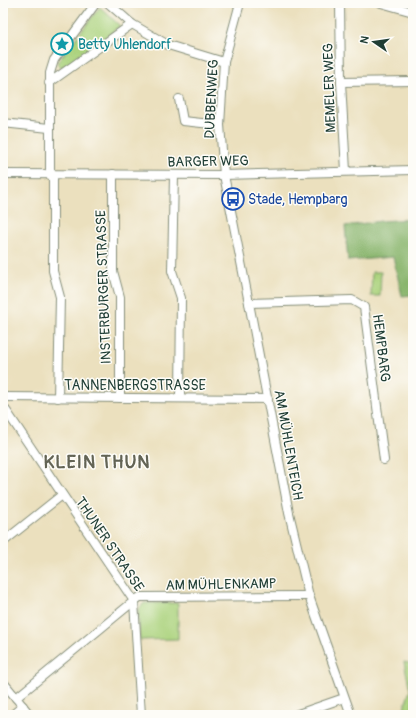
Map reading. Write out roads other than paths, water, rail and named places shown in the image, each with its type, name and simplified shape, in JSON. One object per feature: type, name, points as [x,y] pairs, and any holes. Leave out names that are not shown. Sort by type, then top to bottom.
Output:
[{"type":"street","points":[[58,398],[60,297],[53,271],[53,178],[50,174],[49,83],[54,60],[96,3]]},
{"type":"street","points":[[108,3],[132,24],[168,45],[224,62]]},
{"type":"street","name":"DUBBENWEG","points":[[224,174],[220,125],[224,62],[240,3]]},
{"type":"street","name":"MEMELER WEG","points":[[340,3],[341,82],[346,171]]},
{"type":"street","points":[[381,3],[413,12]]},
{"type":"street","points":[[49,83],[132,24]]},
{"type":"street","points":[[341,82],[413,81]]},
{"type":"street","points":[[179,99],[182,121],[220,125]]},
{"type":"street","points":[[3,123],[49,128]]},
{"type":"street","name":"BARGER WEG","points":[[3,174],[224,174],[413,170]]},
{"type":"street","name":"INSTERBURGER STRASSE","points":[[113,174],[113,271],[120,297],[120,398]]},
{"type":"street","points":[[174,174],[172,271],[181,298],[180,398]]},
{"type":"street","name":"AM MÜHLENTEICH","points":[[224,174],[289,513],[309,596],[351,715]]},
{"type":"street","name":"HEMPBARG","points":[[249,302],[352,300],[364,307],[384,460]]},
{"type":"street","name":"TANNENBERGSTRASSE","points":[[3,397],[268,399]]},
{"type":"street","name":"THUNER STRASSE","points":[[3,406],[134,601],[141,715]]},
{"type":"street","points":[[3,542],[62,495]]},
{"type":"street","name":"AM MÜHLENKAMP","points":[[134,601],[140,597],[309,596]]},
{"type":"street","points":[[16,698],[134,601]]},
{"type":"street","points":[[3,682],[30,715]]},
{"type":"street","points":[[295,715],[344,698]]},
{"type":"street","points":[[12,715],[23,706]]},
{"type":"place","name":"Betty Uhlendorf","points":[[62,44]]},
{"type":"place","name":"Stade, Hempbarg","points":[[233,199]]},
{"type":"district","name":"KLEIN THUN","points":[[97,462]]}]
